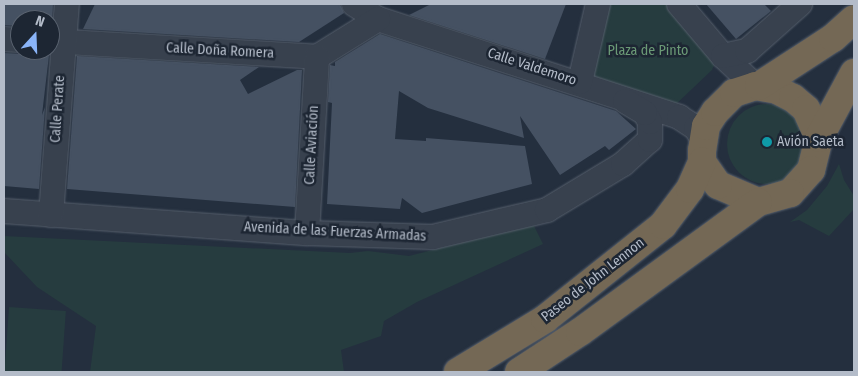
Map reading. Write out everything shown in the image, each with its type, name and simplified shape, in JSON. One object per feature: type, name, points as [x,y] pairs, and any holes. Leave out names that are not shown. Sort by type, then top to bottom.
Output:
[{"type":"highway","points":[[757,86],[834,38],[854,19]]},
{"type":"highway","points":[[519,372],[580,332],[758,202],[790,193],[811,170],[819,138],[854,73]]},
{"type":"highway","points":[[758,202],[718,185],[703,151],[706,126],[724,101],[744,88],[757,86],[777,90],[806,109],[819,138]]},
{"type":"highway","name":"Paseo de John Lennon","points":[[458,372],[545,320],[663,226],[690,189],[703,151]]},
{"type":"street","name":"Calle Perate","points":[[60,28],[67,4]]},
{"type":"street","name":"Calle Valdemoro","points":[[354,4],[378,19],[580,82],[625,101],[679,116],[696,128],[703,151]]},
{"type":"street","points":[[580,82],[598,4]]},
{"type":"street","points":[[680,4],[723,56],[757,86]]},
{"type":"street","points":[[723,56],[747,51],[800,4]]},
{"type":"street","points":[[317,57],[378,19]]},
{"type":"street","name":"Calle Doña Romera","points":[[60,42],[317,57]]},
{"type":"street","name":"Calle Aviación","points":[[306,233],[317,57]]},
{"type":"street","name":"Calle Perate","points":[[51,215],[55,60]]},
{"type":"street","name":"Avenida de las Fuerzas Armadas","points":[[4,211],[306,233],[433,236],[547,210],[623,164],[650,140],[650,122],[645,113],[625,101]]},
{"type":"green space","name":"Plaza de Pinto","points":[[606,4],[669,4],[717,58],[712,70],[672,108],[589,79]]},
{"type":"green space","points":[[767,104],[782,107],[795,116],[804,129],[807,144],[804,159],[795,172],[782,181],[767,184],[752,181],[739,172],[730,159],[727,144],[730,129],[739,116],[752,107]]},
{"type":"green space","points":[[839,164],[844,180],[854,196],[854,209],[829,236],[799,220],[790,222],[807,210],[827,186]]},
{"type":"green space","points":[[533,224],[543,244],[417,302],[384,321],[381,336],[341,350],[344,372],[90,372],[96,326],[37,287],[4,252],[4,236],[350,253],[368,251],[409,256]]},
{"type":"green space","points":[[9,307],[66,311],[62,372],[4,372]]},
{"type":"building","points":[[4,4],[53,4],[53,10],[10,10],[10,25],[4,25]]},
{"type":"building","points":[[95,4],[340,4],[344,13],[299,42],[83,29]]},
{"type":"building","points":[[431,4],[566,4],[545,59],[409,15]]},
{"type":"building","points":[[706,4],[764,4],[771,11],[736,39]]},
{"type":"building","points":[[380,34],[616,111],[636,129],[609,150],[605,146],[560,175],[520,116],[524,138],[428,108],[399,91],[395,139],[426,141],[426,138],[525,146],[532,184],[422,213],[402,198],[400,209],[327,204],[332,103],[328,102],[330,65],[335,66],[335,62]]},
{"type":"building","points":[[4,53],[10,53],[10,60],[48,60],[42,115],[45,107],[39,189],[4,186]]},
{"type":"building","points":[[77,56],[259,67],[240,80],[248,94],[297,70],[302,70],[295,207],[67,189]]},
{"type":"place","name":"Avión Saeta","points":[[767,142]]}]
